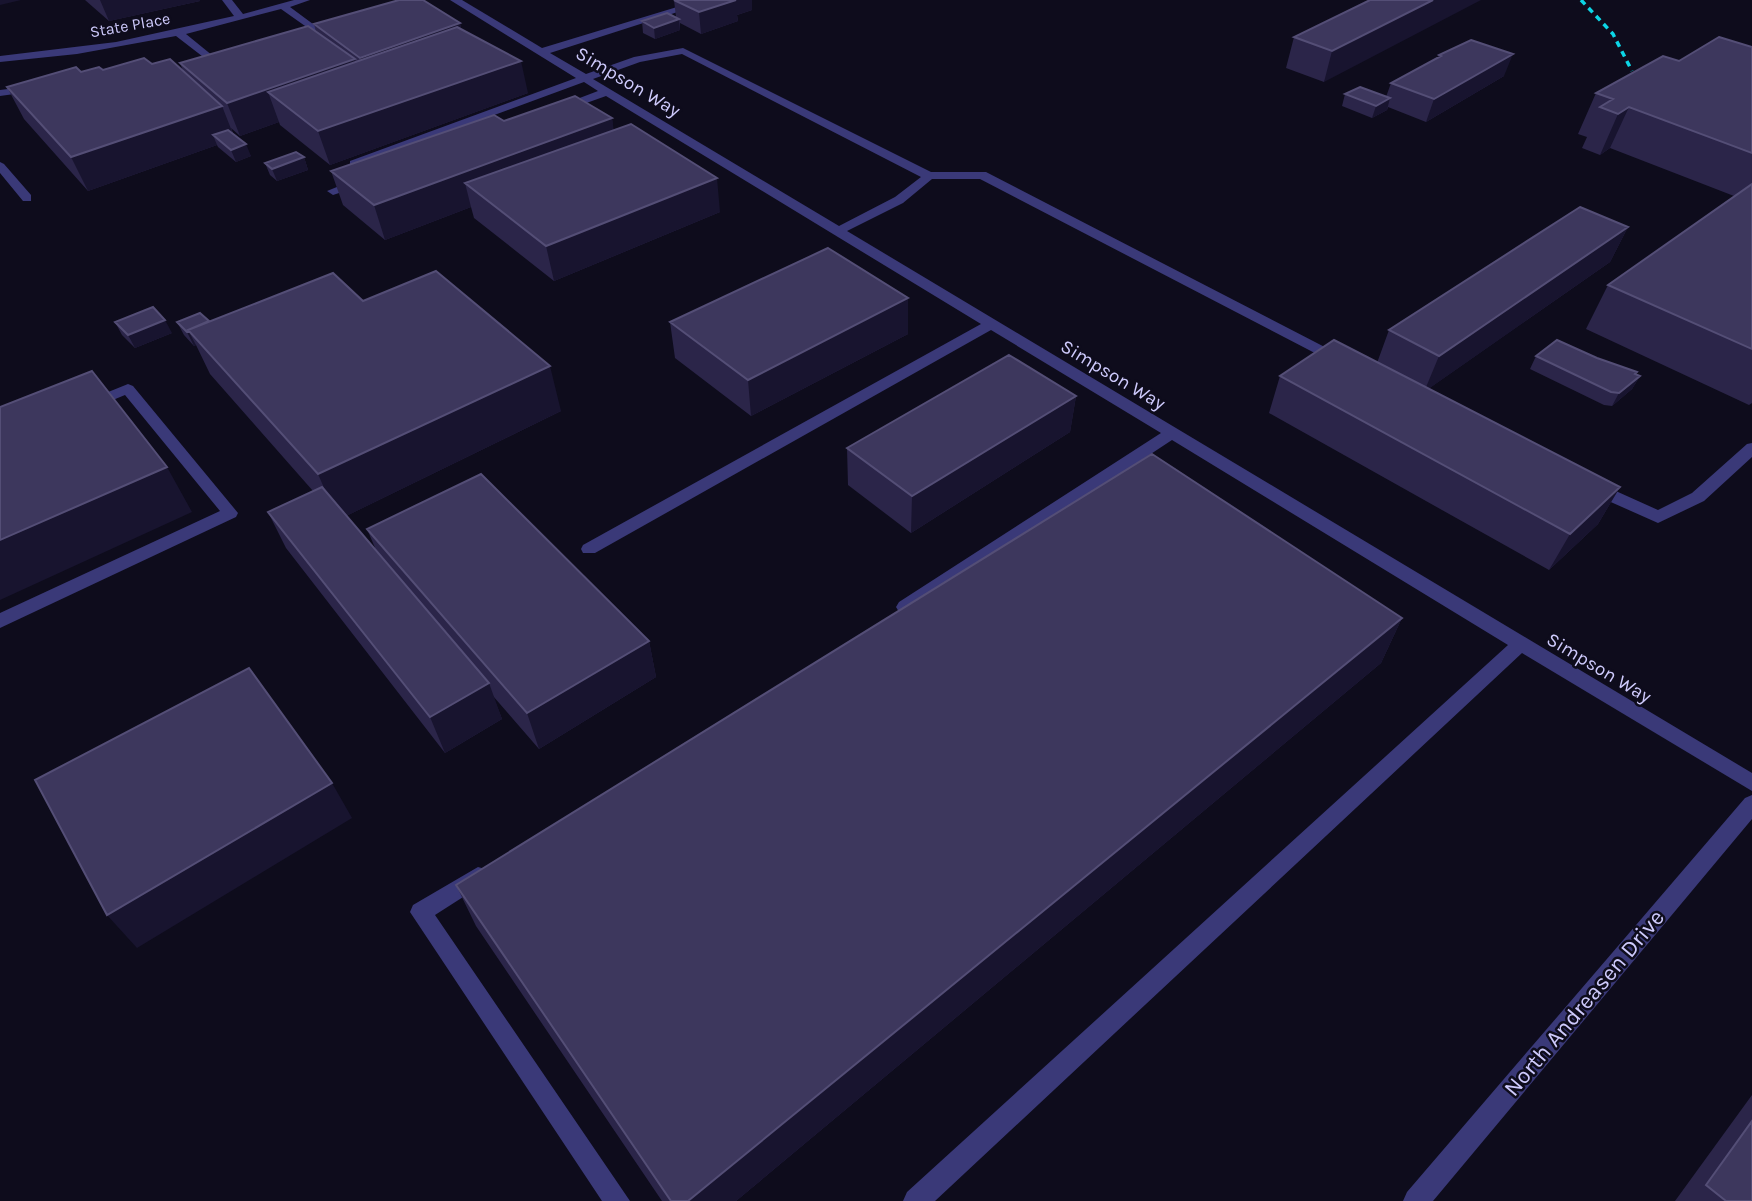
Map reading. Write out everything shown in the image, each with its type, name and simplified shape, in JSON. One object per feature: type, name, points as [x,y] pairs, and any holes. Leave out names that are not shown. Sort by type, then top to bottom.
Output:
[{"type":"street","points":[[227,0],[241,18]]},
{"type":"street","name":"State Place","points":[[0,59],[80,55],[241,18],[305,0]]},
{"type":"street","name":"Simpson Way","points":[[455,0],[1752,783]]},
{"type":"street","points":[[541,52],[710,0]]},
{"type":"street","points":[[283,6],[315,30]]},
{"type":"street","points":[[302,34],[351,20]]},
{"type":"street","points":[[178,32],[211,60],[237,53]]},
{"type":"street","points":[[354,163],[638,59],[682,51],[929,176],[982,175],[1353,367]]},
{"type":"street","points":[[0,93],[50,86]]},
{"type":"street","points":[[548,113],[606,92]]},
{"type":"street","points":[[0,166],[27,198]]},
{"type":"street","points":[[838,231],[899,200],[929,176]]},
{"type":"street","points":[[333,191],[371,177]]},
{"type":"street","points":[[589,549],[992,324]]},
{"type":"street","points":[[0,621],[230,513],[128,389],[77,410]]},
{"type":"street","points":[[894,614],[1172,433]]},
{"type":"street","points":[[1574,480],[1658,517],[1698,497],[1752,448]]},
{"type":"street","points":[[916,1201],[1521,643]]},
{"type":"street","name":"North Andreasen Drive","points":[[1416,1201],[1752,804]]},
{"type":"street","points":[[492,867],[421,912],[617,1201]]},
{"type":"building","points":[[399,0],[423,0],[460,23],[360,58],[314,24]]},
{"type":"building","points":[[674,0],[736,0],[699,12]]},
{"type":"building","points":[[1370,0],[1433,0],[1332,51],[1294,37]]},
{"type":"building","points":[[667,13],[679,19],[654,28],[642,21]]},
{"type":"building","points":[[308,26],[355,59],[227,103],[180,63]]},
{"type":"building","points":[[457,27],[521,61],[318,131],[268,92]]},
{"type":"building","points":[[1719,37],[1752,47],[1752,153],[1629,107],[1618,114],[1600,107],[1613,99],[1596,93],[1663,56],[1679,61]]},
{"type":"building","points":[[1471,40],[1513,54],[1434,99],[1391,83],[1441,56],[1439,55]]},
{"type":"building","points":[[144,58],[152,64],[170,59],[222,106],[71,157],[7,87],[76,67],[81,72],[99,67],[103,70]]},
{"type":"building","points":[[1360,87],[1390,98],[1376,106],[1345,94]]},
{"type":"building","points":[[575,96],[612,118],[374,205],[331,171],[494,115],[504,121]]},
{"type":"building","points":[[631,124],[717,178],[546,246],[465,183]]},
{"type":"building","points":[[228,130],[246,144],[231,150],[213,135]]},
{"type":"building","points":[[296,152],[304,157],[272,169],[265,163]]},
{"type":"building","points":[[1752,184],[1752,349],[1608,285]]},
{"type":"building","points":[[1580,207],[1628,227],[1439,356],[1389,330]]},
{"type":"building","points":[[828,248],[908,298],[748,380],[670,322]]},
{"type":"building","points":[[436,271],[550,366],[318,474],[188,330],[333,273],[363,301]]},
{"type":"building","points":[[153,307],[165,320],[128,335],[115,322]]},
{"type":"building","points":[[200,313],[209,321],[188,330],[189,332],[177,322]]},
{"type":"building","points":[[1334,340],[1620,487],[1570,534],[1280,376]]},
{"type":"building","points":[[1557,340],[1637,372],[1635,374],[1640,376],[1619,393],[1611,392],[1536,356]]},
{"type":"building","points":[[1009,355],[1076,396],[912,496],[847,448]]},
{"type":"building","points":[[92,371],[167,467],[0,540],[0,407]]},
{"type":"building","points":[[1152,454],[1402,618],[688,1201],[671,1201],[456,885]]},
{"type":"building","points":[[481,474],[649,641],[527,713],[367,529]]},
{"type":"building","points":[[322,487],[489,683],[430,717],[268,512]]},
{"type":"building","points":[[249,668],[332,783],[107,915],[35,780]]},
{"type":"building","points":[[1752,1121],[1752,1201],[1726,1201],[1706,1185]]},
{"type":"railway","points":[[1581,0],[1613,34],[1632,71]]}]
